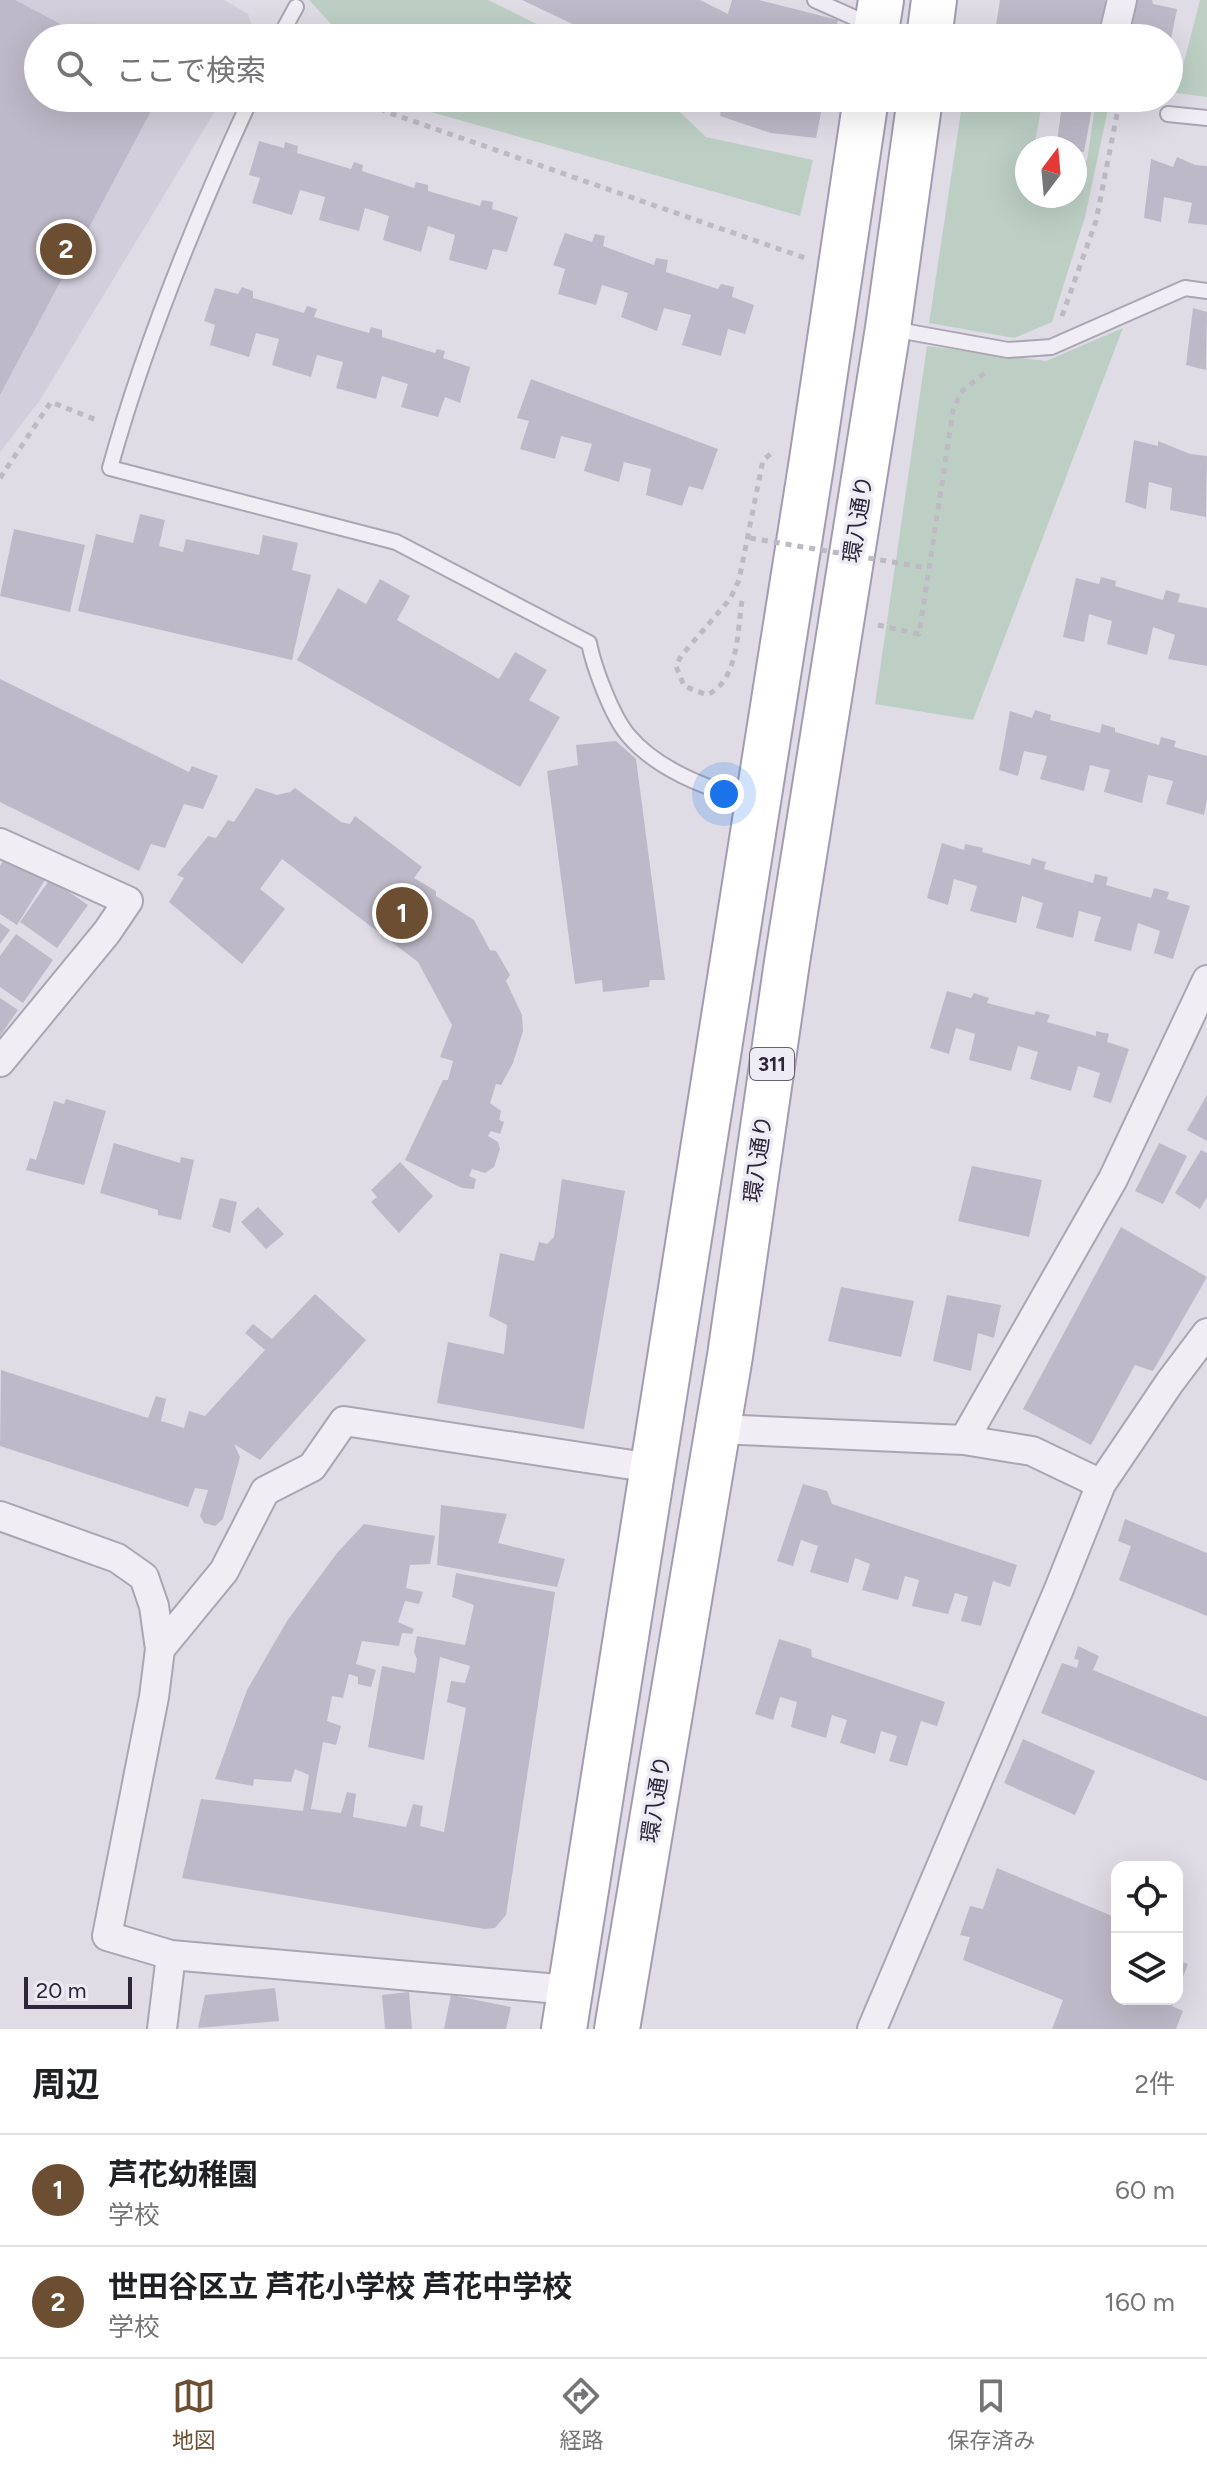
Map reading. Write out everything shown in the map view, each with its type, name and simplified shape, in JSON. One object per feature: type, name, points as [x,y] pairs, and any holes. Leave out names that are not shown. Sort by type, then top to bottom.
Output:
[{"type":"main road","points":[[931,24],[934,0]]},
{"type":"main road","name":"311","points":[[567,2010],[864,112]]},
{"type":"main road","name":"環八通り","points":[[617,2029],[717,1429],[787,962],[888,328],[918,112]]},
{"type":"street","points":[[1116,24],[1122,0]]},
{"type":"street","points":[[0,843],[128,901],[107,932],[0,1062]]},
{"type":"street","points":[[964,1440],[1113,1179],[1207,980]]},
{"type":"street","points":[[872,2029],[1101,1484],[1207,1333]]},
{"type":"street","points":[[160,1649],[224,1571],[265,1491],[312,1467],[344,1421],[652,1468]]},
{"type":"street","points":[[717,1429],[964,1440],[1032,1451],[1101,1484]]},
{"type":"street","points":[[0,1516],[117,1558],[144,1577],[154,1606],[160,1649],[154,1697],[107,1936],[171,1955],[567,2010]]},
{"type":"street","points":[[162,2029],[171,1955]]},
{"type":"lane","points":[[815,0],[877,22]]},
{"type":"lane","points":[[287,24],[296,7]]},
{"type":"lane","points":[[245,112],[183,254],[110,468],[396,542],[589,643],[595,670],[627,734],[665,766],[723,793],[758,802]]},
{"type":"lane","points":[[1168,114],[1207,118]]},
{"type":"lane","points":[[888,328],[1008,350],[1051,347],[1185,288],[1207,291]]},
{"type":"path","points":[[387,112],[807,258],[842,267]]},
{"type":"path","points":[[1051,347],[1096,221],[1116,112]]},
{"type":"path","points":[[1160,112],[1168,114]]},
{"type":"path","points":[[871,623],[919,634],[953,411],[960,393],[1008,350]]},
{"type":"path","points":[[0,478],[51,402],[121,429]]},
{"type":"path","points":[[742,601],[728,676],[719,690],[707,695],[684,686],[676,666],[681,656],[730,599],[739,580],[750,538],[763,460]]},
{"type":"path","points":[[750,538],[928,568]]},
{"type":"shaded area","points":[[0,0],[224,0],[248,14],[251,24],[24,24],[24,112],[215,112],[40,400],[0,452]]},
{"type":"green space","points":[[309,0],[488,0],[537,24],[331,24]]},
{"type":"green space","points":[[1200,0],[1207,0],[1207,97],[1183,94],[1183,66]]},
{"type":"green space","points":[[431,112],[680,112],[706,137],[813,160],[800,216]]},
{"type":"green space","points":[[961,112],[1040,112],[1036,136],[1015,136],[1015,208],[1087,208],[1052,322],[1014,338],[929,323]]},
{"type":"green space","points":[[1094,112],[1107,112],[1087,208],[1087,161]]},
{"type":"green space","points":[[1123,328],[973,720],[875,704],[927,346],[1046,361]]},
{"type":"building","points":[[0,0],[15,0],[60,24],[24,24],[24,112],[150,112],[0,395]]},
{"type":"building","points":[[522,0],[700,0],[728,14],[732,0],[759,0],[838,20],[837,24],[573,24]]},
{"type":"building","points":[[1000,0],[1105,0],[1104,24],[996,24]]},
{"type":"building","points":[[1133,0],[1152,0],[1153,4],[1177,9],[1174,24],[1129,24]]},
{"type":"building","points":[[721,112],[821,112],[816,138],[771,133],[720,116]]},
{"type":"building","points":[[1061,112],[1091,112],[1087,136],[1058,136]]},
{"type":"building","points":[[259,141],[284,148],[285,142],[298,146],[297,153],[351,169],[354,162],[363,165],[362,171],[414,188],[416,182],[428,185],[428,191],[480,206],[482,200],[493,202],[492,209],[518,217],[507,252],[493,249],[487,270],[449,260],[455,235],[428,226],[421,252],[383,240],[389,216],[365,208],[359,231],[319,220],[325,197],[300,190],[292,215],[252,203],[260,178],[249,175]]},
{"type":"building","points":[[1177,157],[1195,165],[1207,166],[1207,225],[1188,223],[1192,203],[1164,197],[1161,222],[1144,218],[1151,159],[1173,167]]},
{"type":"building","points":[[565,233],[592,242],[595,234],[605,236],[603,246],[654,265],[656,258],[668,260],[666,272],[718,289],[721,284],[734,287],[732,297],[754,305],[745,334],[728,329],[721,356],[682,345],[691,315],[664,308],[657,331],[621,317],[628,293],[602,285],[596,305],[558,294],[565,269],[553,265]]},
{"type":"building","points":[[242,287],[253,291],[253,298],[304,313],[307,306],[317,309],[314,317],[369,333],[371,327],[382,330],[382,337],[435,353],[437,349],[445,351],[443,358],[470,367],[460,403],[445,397],[438,417],[401,407],[408,384],[382,376],[376,399],[336,388],[343,362],[317,355],[311,377],[272,365],[279,339],[256,333],[249,357],[210,345],[215,325],[204,321],[215,288],[238,294]]},
{"type":"building","points":[[1193,308],[1207,312],[1206,370],[1186,365]]},
{"type":"building","points":[[531,379],[718,449],[703,490],[689,486],[682,506],[646,495],[651,469],[624,462],[619,482],[584,471],[592,444],[561,436],[555,459],[520,449],[529,421],[517,418]]},
{"type":"building","points":[[1134,440],[1158,446],[1158,441],[1190,454],[1207,456],[1206,517],[1170,510],[1172,488],[1149,482],[1146,509],[1125,502]]},
{"type":"building","points":[[140,514],[165,520],[159,546],[183,552],[186,539],[259,555],[263,535],[298,543],[292,570],[311,575],[292,660],[78,611],[96,534],[133,543]]},
{"type":"building","points":[[14,529],[85,545],[70,612],[0,596]]},
{"type":"building","points":[[1101,577],[1116,581],[1115,586],[1163,600],[1166,590],[1180,594],[1178,602],[1207,608],[1207,666],[1168,659],[1175,635],[1153,627],[1147,655],[1107,644],[1112,621],[1089,614],[1084,642],[1063,637],[1076,578],[1099,584]]},
{"type":"building","points":[[380,579],[410,596],[397,620],[499,679],[515,652],[547,670],[529,700],[560,717],[520,787],[297,660],[338,588],[366,604]]},
{"type":"building","points":[[0,679],[189,772],[192,766],[218,776],[203,809],[184,804],[165,848],[151,844],[139,871],[0,802]]},
{"type":"building","points":[[1035,710],[1051,715],[1050,720],[1100,733],[1102,724],[1115,728],[1115,732],[1159,745],[1161,737],[1176,741],[1174,747],[1207,756],[1204,815],[1166,804],[1173,781],[1148,775],[1142,803],[1104,792],[1110,770],[1090,765],[1084,791],[1040,779],[1047,756],[1024,751],[1018,776],[999,770],[1010,711],[1032,718]]},
{"type":"building","points":[[616,741],[636,759],[665,980],[650,980],[649,987],[603,992],[602,980],[575,984],[547,771],[578,765],[576,745]]},
{"type":"building","points":[[256,788],[277,795],[295,788],[341,822],[350,824],[355,816],[422,867],[414,878],[474,920],[490,950],[496,951],[510,975],[506,981],[522,1015],[523,1031],[513,1063],[501,1085],[496,1084],[490,1103],[501,1111],[499,1120],[504,1122],[500,1134],[491,1131],[488,1136],[498,1142],[500,1149],[494,1167],[485,1173],[472,1169],[469,1176],[476,1179],[474,1189],[462,1188],[405,1160],[443,1080],[448,1080],[453,1061],[440,1057],[452,1025],[418,962],[282,859],[260,889],[285,909],[242,964],[169,902],[184,878],[177,875],[208,836],[216,838],[228,820],[234,822]]},
{"type":"building","points":[[942,843],[964,850],[965,844],[983,848],[982,852],[1030,865],[1032,858],[1046,862],[1044,869],[1093,883],[1095,874],[1108,877],[1106,885],[1151,898],[1154,888],[1169,892],[1167,899],[1190,906],[1173,959],[1154,953],[1160,931],[1138,923],[1131,951],[1094,941],[1101,917],[1079,911],[1073,938],[1036,928],[1043,903],[1022,896],[1016,923],[970,911],[977,886],[954,879],[948,905],[927,898]]},
{"type":"building","points":[[6,856],[45,880],[17,925],[0,914],[0,866]]},
{"type":"building","points":[[50,879],[88,905],[57,948],[20,922]]},
{"type":"building","points":[[0,923],[10,930],[0,944]]},
{"type":"building","points":[[16,934],[53,960],[23,1003],[0,987],[0,956]]},
{"type":"building","points":[[947,991],[971,998],[974,993],[989,998],[987,1003],[1034,1015],[1036,1011],[1050,1015],[1047,1022],[1096,1036],[1096,1031],[1109,1034],[1107,1042],[1129,1049],[1111,1103],[1093,1097],[1100,1073],[1078,1066],[1071,1091],[1030,1079],[1038,1052],[1018,1046],[1011,1071],[969,1060],[975,1034],[956,1028],[949,1054],[930,1048]]},
{"type":"building","points":[[0,998],[18,1010],[0,1036]]},
{"type":"building","points":[[1207,1095],[1207,1141],[1187,1130]]},
{"type":"building","points":[[66,1099],[106,1111],[84,1185],[26,1170],[30,1158],[36,1160],[54,1101],[64,1104]]},
{"type":"building","points":[[114,1143],[180,1163],[181,1157],[194,1160],[181,1220],[158,1215],[158,1210],[100,1193]]},
{"type":"building","points":[[1159,1143],[1187,1156],[1163,1204],[1135,1191]]},
{"type":"building","points":[[1201,1150],[1207,1153],[1207,1197],[1200,1209],[1175,1193]]},
{"type":"building","points":[[400,1162],[433,1196],[399,1233],[371,1202],[377,1197],[371,1190]]},
{"type":"building","points":[[972,1166],[1042,1180],[1029,1237],[958,1221]]},
{"type":"building","points":[[562,1179],[625,1191],[584,1429],[437,1403],[448,1342],[504,1354],[507,1325],[489,1316],[500,1253],[534,1261],[539,1242],[547,1244],[554,1237]]},
{"type":"building","points":[[220,1198],[237,1202],[230,1233],[212,1227]]},
{"type":"building","points":[[258,1207],[284,1234],[266,1249],[241,1222]]},
{"type":"building","points":[[1121,1227],[1207,1277],[1153,1371],[1135,1365],[1091,1445],[1023,1409]]},
{"type":"building","points":[[841,1287],[914,1301],[901,1357],[828,1341]]},
{"type":"building","points":[[315,1294],[366,1340],[260,1460],[234,1444],[240,1457],[223,1519],[215,1526],[204,1523],[200,1516],[208,1490],[195,1488],[188,1507],[0,1446],[1,1370],[148,1418],[156,1396],[166,1399],[161,1421],[184,1428],[189,1411],[205,1416],[265,1350],[245,1333],[253,1324],[272,1339]]},
{"type":"building","points":[[947,1295],[1001,1305],[994,1338],[978,1333],[971,1371],[933,1361]]},
{"type":"building","points":[[803,1484],[827,1491],[832,1504],[1017,1565],[1010,1587],[993,1581],[981,1626],[961,1621],[968,1597],[955,1593],[948,1614],[912,1606],[919,1580],[905,1576],[898,1600],[862,1590],[870,1564],[855,1558],[848,1583],[810,1572],[818,1546],[801,1540],[793,1566],[777,1561]]},
{"type":"building","points":[[441,1505],[507,1514],[498,1543],[565,1559],[557,1587],[437,1565]]},
{"type":"building","points":[[1125,1519],[1207,1553],[1207,1616],[1119,1580],[1131,1546],[1118,1541]]},
{"type":"building","points":[[364,1524],[435,1536],[430,1564],[410,1565],[406,1588],[423,1592],[419,1604],[405,1601],[398,1622],[414,1629],[412,1634],[402,1633],[399,1646],[362,1641],[356,1664],[376,1670],[371,1687],[358,1684],[358,1677],[349,1674],[343,1698],[332,1696],[327,1721],[341,1726],[336,1745],[323,1742],[311,1809],[341,1813],[347,1792],[356,1794],[353,1817],[406,1827],[413,1804],[423,1806],[420,1826],[444,1832],[466,1708],[447,1702],[451,1681],[465,1683],[470,1666],[440,1657],[424,1760],[368,1747],[382,1666],[415,1673],[417,1636],[465,1645],[474,1605],[452,1597],[456,1573],[555,1592],[506,1915],[495,1928],[485,1929],[182,1878],[201,1799],[303,1811],[309,1775],[295,1769],[291,1782],[254,1779],[253,1786],[215,1779],[247,1690],[287,1621],[337,1553]]},
{"type":"building","points":[[779,1639],[811,1649],[812,1657],[945,1702],[937,1726],[921,1721],[907,1766],[889,1761],[897,1736],[881,1731],[875,1754],[840,1743],[847,1720],[832,1715],[826,1738],[791,1727],[797,1702],[780,1697],[773,1720],[755,1714]]},
{"type":"building","points":[[1078,1646],[1099,1656],[1093,1670],[1207,1717],[1207,1781],[1041,1713],[1062,1663],[1077,1668],[1079,1660],[1074,1659]]},
{"type":"building","points":[[1023,1739],[1095,1771],[1075,1815],[1004,1783]]},
{"type":"building","points":[[997,1868],[1111,1916],[1111,2005],[1172,2005],[1183,2011],[1176,2029],[1052,2029],[1063,2000],[963,1960],[970,1937],[960,1935],[970,1906],[983,1909]]},
{"type":"building","points":[[275,1988],[279,2021],[198,2028],[205,1995]]},
{"type":"building","points":[[409,1992],[412,2029],[385,2029],[382,1995]]},
{"type":"building","points":[[451,1995],[511,2007],[506,2029],[444,2029]]},
{"type":"place","name":"世田谷区立 芦花小学校 芦花中学校","points":[[66,249]]},
{"type":"place","name":"芦花幼稚園","points":[[402,913]]}]
